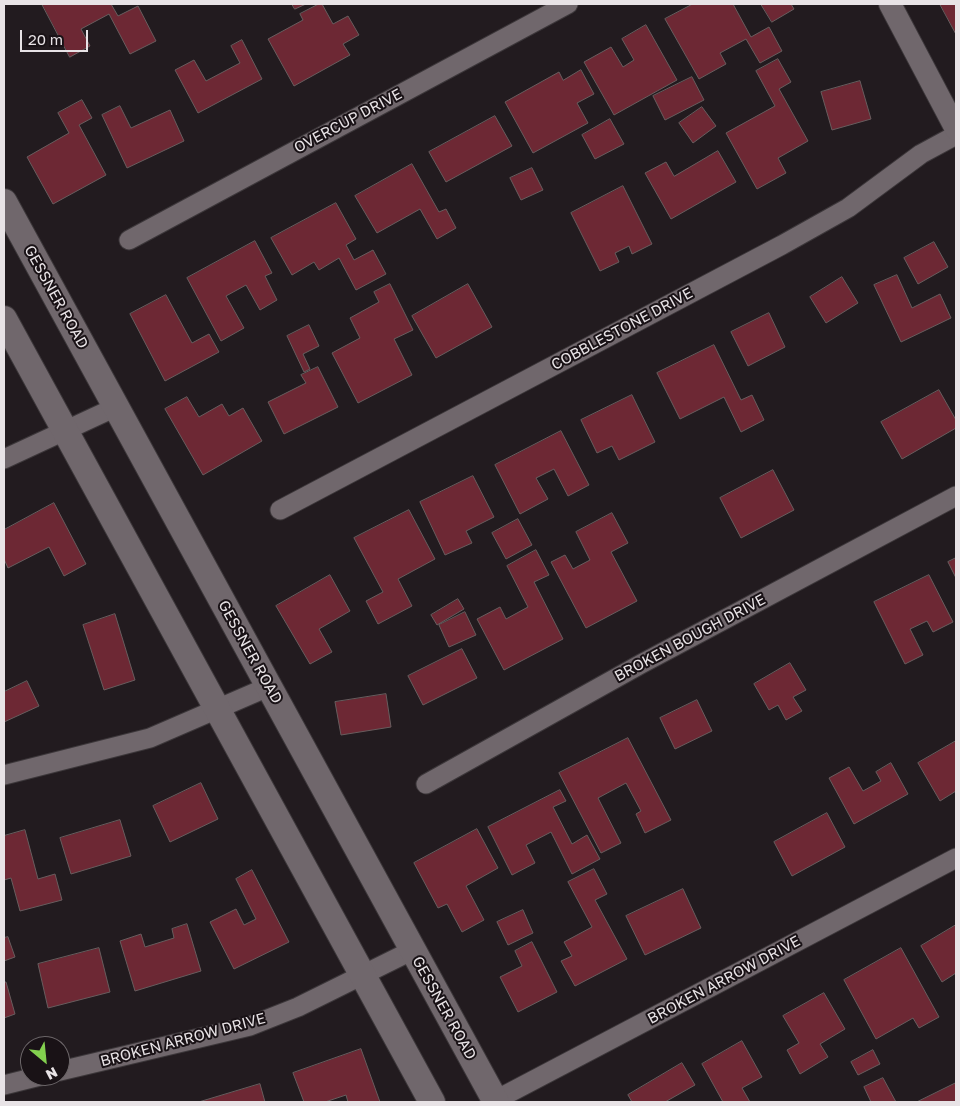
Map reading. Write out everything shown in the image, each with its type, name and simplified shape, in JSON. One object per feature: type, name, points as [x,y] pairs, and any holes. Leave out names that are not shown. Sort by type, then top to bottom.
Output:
[{"type":"main road","name":"GESSNER ROAD","points":[[4,202],[413,950],[494,1102]]},
{"type":"main road","points":[[4,318],[361,977],[432,1102]]},
{"type":"street","name":"OVERCUP DRIVE","points":[[129,240],[568,4]]},
{"type":"street","points":[[890,4],[956,130]]},
{"type":"street","name":"COBBLESTONE DRIVE","points":[[280,510],[782,245],[848,208],[922,154],[956,135]]},
{"type":"street","points":[[4,459],[116,407]]},
{"type":"street","name":"BROKEN BOUGH DRIVE","points":[[426,784],[641,664],[956,496]]},
{"type":"street","points":[[4,776],[150,738],[218,710],[268,686]]},
{"type":"street","name":"BROKEN ARROW DRIVE","points":[[494,1102],[956,858]]},
{"type":"street","name":"BROKEN ARROW DRIVE","points":[[70,1069],[250,1026],[298,1007],[413,950]]},
{"type":"street","points":[[4,1085],[20,1081]]},
{"type":"building","points":[[42,4],[111,4],[118,16],[138,6],[156,41],[130,54],[109,14],[81,29],[90,46],[70,57]]},
{"type":"building","points":[[292,4],[306,4],[295,9]]},
{"type":"building","points":[[322,4],[333,24],[348,16],[359,35],[343,44],[350,55],[294,86],[268,39],[303,20],[300,14]]},
{"type":"building","points":[[693,4],[733,4],[751,37],[769,27],[782,51],[760,63],[746,39],[720,53],[726,64],[699,79],[665,19]]},
{"type":"building","points":[[761,4],[791,4],[794,9],[772,22]]},
{"type":"building","points":[[940,4],[956,4],[956,34]]},
{"type":"building","points":[[646,25],[677,80],[614,115],[584,62],[611,47],[623,67],[634,60],[622,39]]},
{"type":"building","points":[[242,40],[262,79],[198,113],[175,70],[194,60],[206,81],[240,63],[231,46]]},
{"type":"building","points":[[778,59],[791,82],[779,89],[808,141],[778,158],[786,173],[757,189],[726,133],[775,106],[756,71]]},
{"type":"building","points":[[581,70],[594,94],[577,103],[588,123],[533,153],[505,102],[559,72],[563,80]]},
{"type":"building","points":[[692,77],[704,100],[665,120],[653,96]]},
{"type":"building","points":[[860,81],[871,119],[832,130],[821,92]]},
{"type":"building","points":[[82,100],[92,118],[79,125],[106,175],[53,204],[27,157],[69,133],[58,113]]},
{"type":"building","points":[[120,106],[131,128],[170,110],[184,141],[127,168],[102,115]]},
{"type":"building","points":[[702,107],[716,126],[693,143],[679,123]]},
{"type":"building","points":[[495,116],[512,146],[446,182],[429,152]]},
{"type":"building","points":[[610,119],[624,144],[595,159],[582,135]]},
{"type":"building","points":[[718,151],[736,182],[671,219],[645,173],[666,162],[674,176]]},
{"type":"building","points":[[412,164],[439,212],[446,209],[456,228],[437,239],[420,209],[377,233],[355,196]]},
{"type":"building","points":[[532,168],[543,190],[521,200],[510,178]]},
{"type":"building","points":[[623,186],[652,244],[632,254],[629,246],[615,253],[619,262],[600,271],[571,213]]},
{"type":"building","points":[[336,203],[356,239],[346,245],[354,260],[373,250],[386,274],[356,290],[339,258],[319,270],[314,262],[292,275],[271,238]]},
{"type":"building","points":[[255,241],[272,273],[265,276],[277,300],[260,310],[246,285],[226,296],[244,328],[221,341],[187,278]]},
{"type":"building","points":[[934,242],[948,267],[918,284],[904,258]]},
{"type":"building","points":[[897,275],[912,308],[940,294],[951,318],[901,342],[874,285]]},
{"type":"building","points":[[842,277],[858,303],[826,323],[810,297]]},
{"type":"building","points":[[390,284],[413,330],[394,339],[412,375],[358,403],[332,353],[360,338],[350,318],[379,302],[374,292]]},
{"type":"building","points":[[468,284],[492,327],[436,358],[412,316]]},
{"type":"building","points":[[166,295],[192,343],[209,334],[219,352],[165,381],[130,314]]},
{"type":"building","points":[[769,313],[785,347],[748,366],[731,332]]},
{"type":"building","points":[[309,325],[319,346],[303,354],[310,369],[304,372],[287,336]]},
{"type":"building","points":[[714,345],[741,400],[752,395],[764,420],[741,432],[724,397],[680,419],[657,373]]},
{"type":"building","points":[[318,367],[338,407],[284,434],[268,402],[306,383],[301,375]]},
{"type":"building","points":[[939,390],[956,420],[956,428],[902,459],[881,422]]},
{"type":"building","points":[[632,395],[655,442],[619,460],[612,446],[597,453],[581,420]]},
{"type":"building","points":[[187,397],[199,417],[222,404],[229,416],[243,408],[262,441],[203,475],[165,409]]},
{"type":"building","points":[[561,431],[589,485],[568,496],[554,469],[536,478],[548,499],[520,514],[495,465]]},
{"type":"building","points":[[773,470],[794,510],[741,538],[720,498]]},
{"type":"building","points":[[473,476],[494,517],[466,531],[472,543],[445,555],[420,502]]},
{"type":"building","points":[[54,503],[86,564],[64,576],[49,547],[8,568],[4,559],[4,530]]},
{"type":"building","points":[[409,510],[435,559],[398,579],[412,606],[378,624],[366,601],[383,592],[354,538]]},
{"type":"building","points":[[612,513],[628,543],[611,552],[637,601],[586,628],[551,562],[565,555],[573,569],[590,560],[576,532]]},
{"type":"building","points":[[518,519],[532,545],[506,559],[492,533]]},
{"type":"building","points":[[536,550],[549,575],[534,582],[563,639],[504,670],[477,619],[500,607],[506,619],[528,607],[507,566]]},
{"type":"building","points":[[956,558],[956,578],[948,562]]},
{"type":"building","points":[[330,575],[350,611],[319,629],[332,652],[310,664],[276,606]]},
{"type":"building","points":[[929,575],[953,622],[933,632],[927,621],[910,629],[923,655],[905,664],[874,602]]},
{"type":"building","points":[[458,599],[464,609],[437,625],[431,615]]},
{"type":"building","points":[[465,612],[476,635],[449,647],[439,625]]},
{"type":"building","points":[[115,614],[135,680],[104,690],[83,625]]},
{"type":"building","points":[[462,649],[477,678],[423,705],[408,676]]},
{"type":"building","points":[[790,663],[806,690],[793,697],[802,711],[786,720],[778,705],[769,710],[754,684]]},
{"type":"building","points":[[27,681],[39,706],[4,722],[4,692]]},
{"type":"building","points":[[386,694],[391,727],[341,735],[335,702]]},
{"type":"building","points":[[697,700],[712,731],[675,749],[660,718]]},
{"type":"building","points":[[628,738],[671,820],[645,833],[636,814],[641,811],[626,783],[598,798],[621,843],[601,853],[559,773]]},
{"type":"building","points":[[956,741],[956,791],[940,801],[918,763]]},
{"type":"building","points":[[891,763],[908,794],[854,824],[829,778],[849,767],[863,791],[881,781],[876,772]]},
{"type":"building","points":[[201,783],[218,819],[170,842],[153,806]]},
{"type":"building","points":[[560,790],[566,801],[553,807],[572,844],[587,835],[600,859],[572,874],[551,832],[526,845],[535,863],[512,875],[488,827]]},
{"type":"building","points":[[827,813],[845,847],[792,876],[774,842]]},
{"type":"building","points":[[120,820],[131,856],[71,874],[60,838]]},
{"type":"building","points":[[477,829],[498,868],[466,886],[484,920],[462,932],[447,904],[438,908],[414,863]]},
{"type":"building","points":[[25,830],[38,879],[55,874],[62,900],[20,911],[11,878],[4,880],[4,836]]},
{"type":"building","points":[[594,869],[607,894],[595,900],[627,959],[575,986],[561,961],[572,956],[564,942],[592,927],[568,882]]},
{"type":"building","points":[[252,870],[289,942],[234,969],[210,922],[236,909],[244,925],[256,919],[236,879]]},
{"type":"building","points":[[683,889],[701,928],[645,955],[626,916]]},
{"type":"building","points":[[523,910],[533,933],[508,945],[497,922]]},
{"type":"building","points":[[187,924],[201,971],[135,991],[120,941],[141,934],[145,947],[174,938],[172,929]]},
{"type":"building","points":[[956,925],[956,973],[942,982],[921,946]]},
{"type":"building","points":[[8,937],[15,957],[4,961],[4,938]]},
{"type":"building","points":[[532,942],[557,992],[518,1012],[500,977],[522,966],[515,951]]},
{"type":"building","points":[[99,948],[110,992],[48,1008],[38,964]]},
{"type":"building","points":[[901,948],[939,1017],[919,1028],[913,1018],[876,1039],[844,980]]},
{"type":"building","points":[[4,982],[6,982],[15,1014],[4,1018]]},
{"type":"building","points":[[824,993],[845,1029],[820,1044],[828,1057],[800,1074],[787,1050],[799,1043],[783,1016]]},
{"type":"building","points":[[742,1041],[762,1077],[742,1088],[750,1102],[723,1102],[702,1064]]},
{"type":"building","points":[[361,1049],[380,1102],[348,1102],[346,1095],[325,1102],[304,1102],[293,1073]]},
{"type":"building","points":[[873,1050],[880,1064],[858,1075],[851,1062]]},
{"type":"building","points":[[682,1063],[695,1085],[665,1102],[632,1102],[628,1095]]},
{"type":"building","points":[[883,1078],[896,1102],[871,1102],[864,1087]]},
{"type":"building","points":[[956,1083],[956,1102],[917,1102]]},
{"type":"building","points":[[260,1084],[265,1102],[199,1102]]}]
